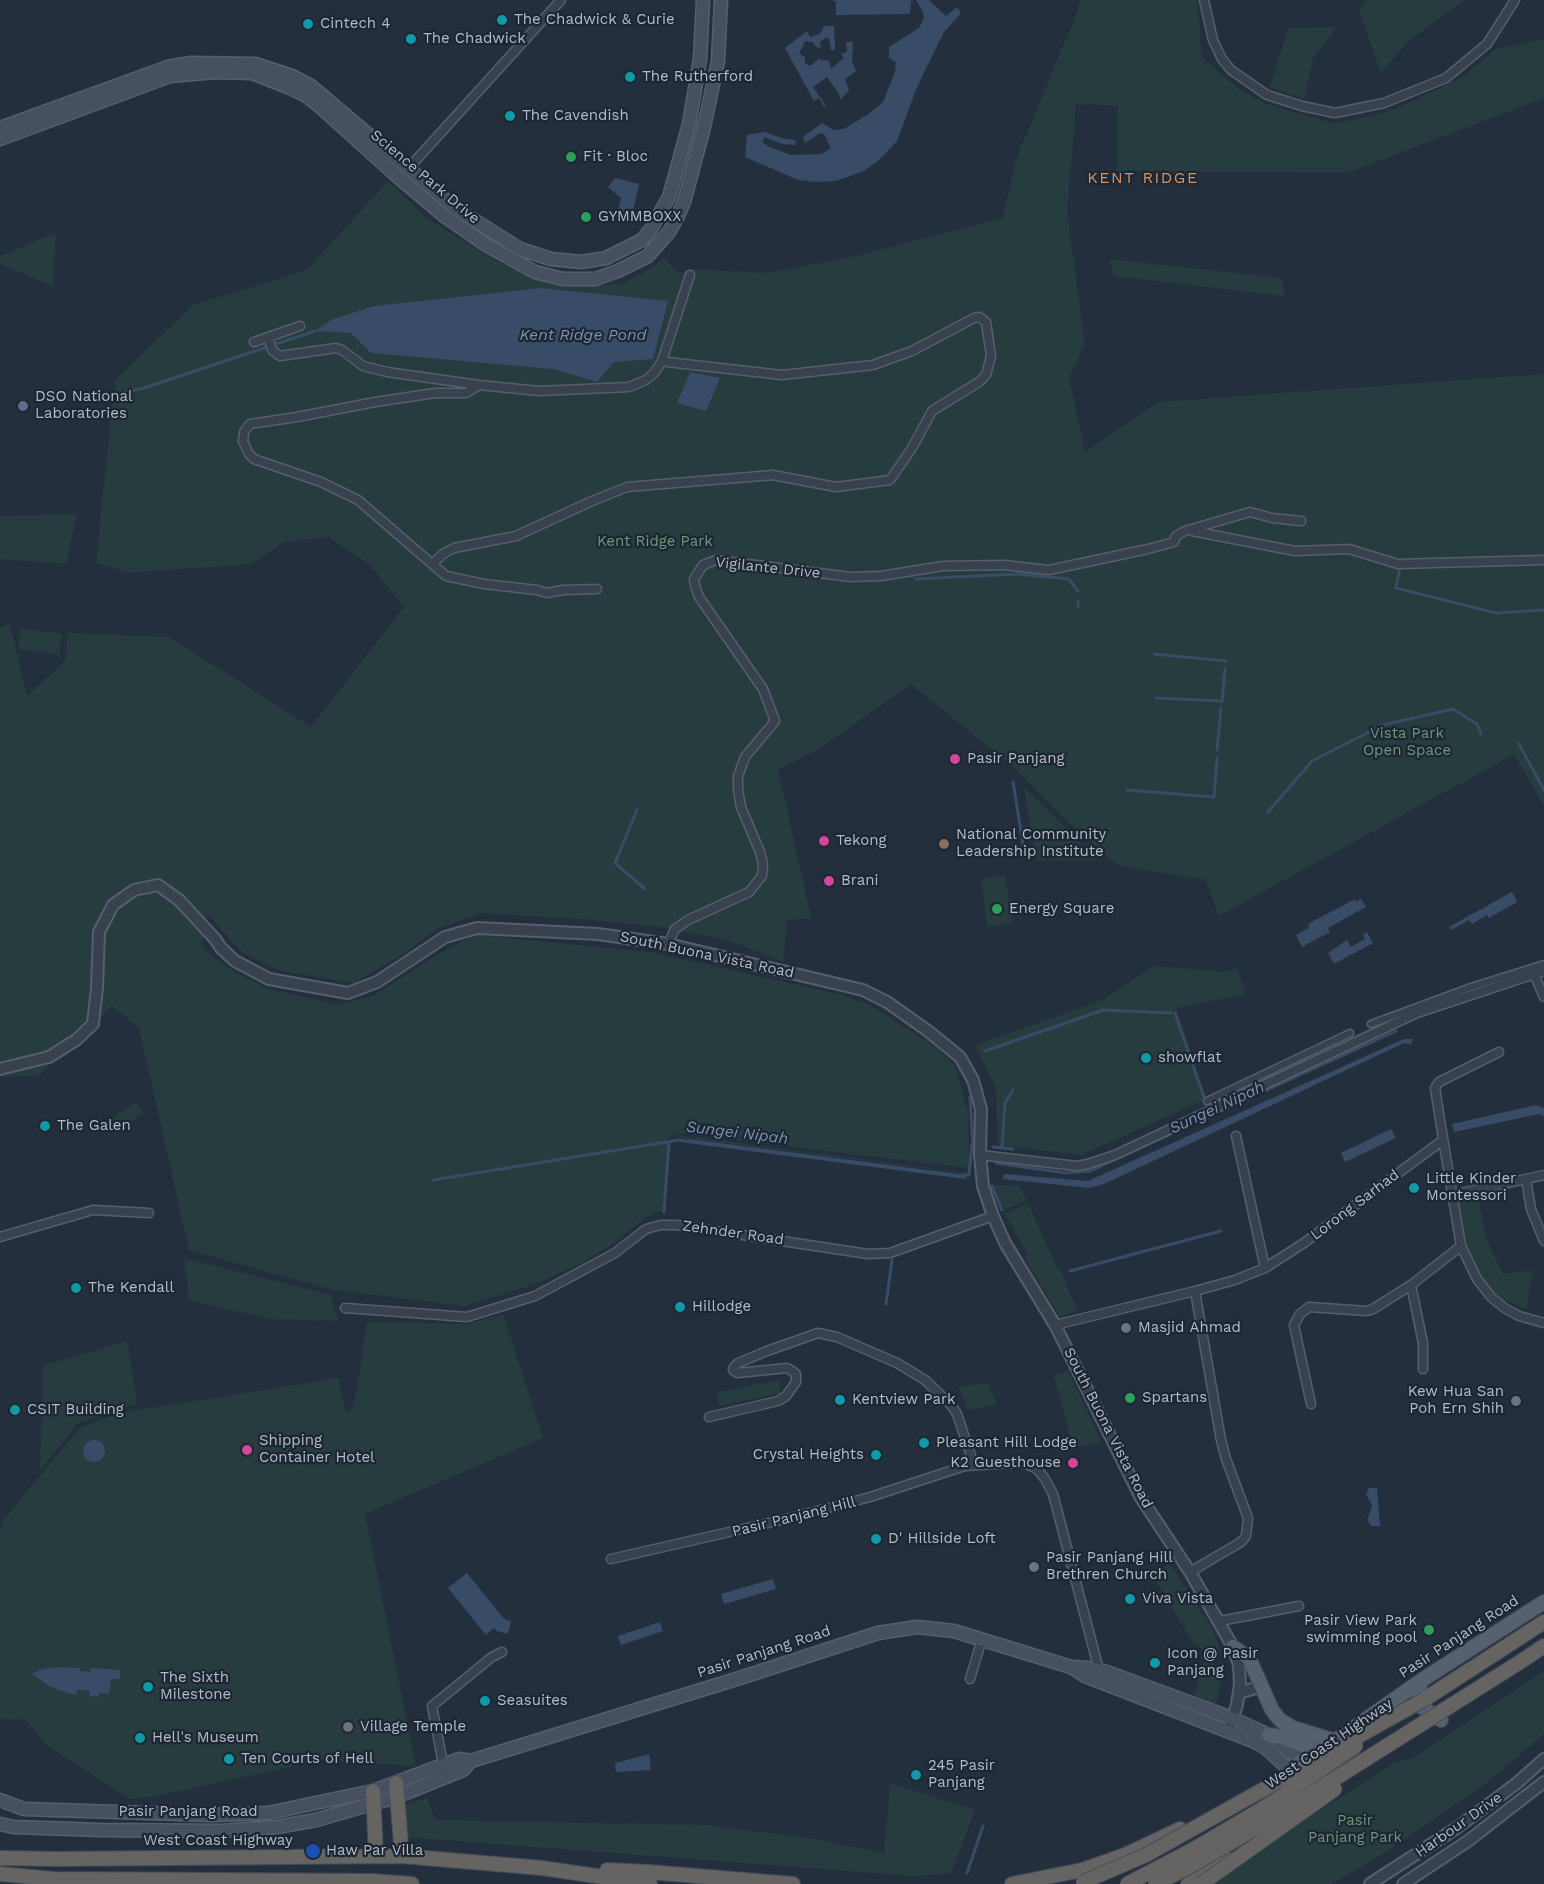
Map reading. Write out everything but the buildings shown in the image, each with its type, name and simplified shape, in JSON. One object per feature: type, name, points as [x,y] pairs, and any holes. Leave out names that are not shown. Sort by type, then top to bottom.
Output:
[{"type":"highway","name":"West Coast Highway","points":[[1127,1884],[1194,1849],[1267,1806],[1544,1622]]},
{"type":"highway","name":"West Coast Highway","points":[[1155,1884],[1191,1866],[1437,1718],[1544,1647]]},
{"type":"highway","points":[[1072,1884],[1083,1882],[1146,1855],[1425,1699]]},
{"type":"highway","points":[[1201,1884],[1437,1718]]},
{"type":"highway","points":[[1012,1884],[1082,1870],[1125,1855],[1247,1794],[1288,1769]]},
{"type":"highway","points":[[396,1783],[402,1856]]},
{"type":"highway","points":[[373,1797],[376,1855]]},
{"type":"highway","points":[[1188,1884],[1307,1804]]},
{"type":"highway","name":"West Coast Highway","points":[[0,1858],[402,1856],[542,1868],[650,1884]]},
{"type":"highway","points":[[542,1868],[649,1872],[793,1884]]},
{"type":"highway","points":[[0,1874],[54,1879],[372,1881],[412,1884]]},
{"type":"main road","name":"Science Park Drive","points":[[0,128],[168,67],[191,63],[255,64],[292,76],[310,86],[407,170],[455,208],[520,249],[551,259],[581,262],[606,258],[642,240],[669,197],[689,123],[700,59],[703,0]]},
{"type":"main road","name":"Science Park Drive","points":[[0,139],[170,76],[216,72],[252,74],[305,95],[443,215],[486,246],[535,272],[562,279],[595,279],[618,271],[648,256],[669,232],[677,218],[684,202],[704,127],[718,60],[721,0]]},
{"type":"main road","name":"Pasir Panjang Road","points":[[1288,1769],[1335,1741],[1422,1680],[1544,1602]]},
{"type":"main road","name":"Pasir Panjang Road","points":[[0,1824],[14,1827],[221,1831],[292,1825],[373,1797],[396,1783],[463,1770],[471,1761],[878,1633],[917,1627],[954,1632],[982,1639],[1071,1667],[1101,1683],[1266,1748],[1309,1786],[1329,1790]]},
{"type":"main road","points":[[1233,1647],[1249,1658],[1272,1710],[1280,1720],[1293,1728],[1335,1741]]},
{"type":"main road","points":[[1307,1804],[1437,1718],[1544,1653]]},
{"type":"main road","name":"Pasir Panjang Road","points":[[1071,1667],[1099,1670],[1233,1718],[1269,1735],[1302,1761]]},
{"type":"main road","points":[[1422,1680],[1418,1689],[1422,1707],[1437,1718]]},
{"type":"main road","points":[[1269,1735],[1281,1737],[1318,1751]]},
{"type":"main road","points":[[1302,1761],[1309,1786],[1307,1804]]},
{"type":"main road","name":"Pasir Panjang Road","points":[[0,1800],[24,1809],[212,1815],[268,1813],[373,1797],[396,1797],[444,1772]]},
{"type":"street","points":[[407,170],[561,0]]},
{"type":"street","points":[[1204,0],[1213,40],[1222,59],[1231,70],[1267,95],[1335,113],[1384,103],[1446,78],[1487,44],[1515,0]]},
{"type":"street","points":[[270,343],[274,353],[280,356],[336,348],[363,366],[387,372],[479,385],[539,391],[629,387],[646,380],[662,361],[690,275]]},
{"type":"street","points":[[432,564],[454,548],[516,536],[627,487],[773,475],[836,487],[890,480],[912,448],[932,411],[979,382],[986,375],[992,356],[986,322],[976,317],[912,351],[873,365],[782,375],[667,362]]},
{"type":"street","points":[[254,342],[270,343],[300,326]]},
{"type":"street","points":[[479,385],[466,393],[435,393],[250,424],[243,436],[245,448],[254,459],[321,482],[358,500],[446,576],[547,593],[597,588]]},
{"type":"street","points":[[1191,531],[1250,512],[1272,518],[1301,521]]},
{"type":"street","name":"Vigilante Drive","points":[[668,944],[675,929],[688,920],[749,892],[762,876],[763,864],[741,807],[738,776],[745,757],[775,721],[763,689],[699,597],[694,586],[694,579],[703,565],[716,560],[851,577],[881,576],[943,566],[1004,565],[1049,570],[1174,542],[1176,536],[1185,531],[1191,531]]},
{"type":"street","points":[[1191,531],[1295,551],[1349,549],[1398,564],[1544,560]]},
{"type":"street","name":"South Buona Vista Road","points":[[0,1070],[49,1058],[76,1040],[93,1024],[99,932],[113,904],[134,890],[158,885],[179,900],[235,961],[269,979],[348,993],[377,982],[445,937],[477,928],[598,934],[668,944],[863,990],[895,1008],[960,1057],[973,1080],[981,1109],[980,1155],[983,1186],[1005,1243],[1058,1324],[1141,1498],[1190,1572],[1233,1647],[1239,1665],[1239,1693],[1228,1732]]},
{"type":"street","points":[[1371,1024],[1472,987],[1544,964]]},
{"type":"street","points":[[980,1155],[1077,1166],[1088,1164],[1115,1155],[1417,1013],[1544,971]]},
{"type":"street","points":[[1534,974],[1544,997]]},
{"type":"street","points":[[1207,1101],[1350,1033]]},
{"type":"street","points":[[1499,1052],[1439,1082],[1436,1088],[1452,1195],[1461,1246],[1477,1280],[1492,1298],[1519,1316],[1544,1323]]},
{"type":"street","points":[[1236,1136],[1265,1268]]},
{"type":"street","name":"Lorong Sarhad","points":[[1058,1324],[1195,1291],[1235,1280],[1265,1268],[1304,1243],[1443,1140]]},
{"type":"street","points":[[1452,1195],[1544,1175]]},
{"type":"street","points":[[1526,1179],[1531,1209],[1544,1241]]},
{"type":"street","points":[[0,1237],[93,1210],[149,1213]]},
{"type":"street","name":"Zehnder Road","points":[[345,1308],[467,1317],[535,1296],[615,1253],[646,1229],[661,1225],[676,1225],[868,1254],[901,1250],[993,1216]]},
{"type":"street","points":[[1311,1404],[1294,1325],[1300,1314],[1309,1307],[1367,1311],[1411,1285],[1461,1246]]},
{"type":"street","points":[[1411,1285],[1424,1343],[1423,1369]]},
{"type":"street","points":[[1190,1572],[1241,1542],[1246,1536],[1248,1518],[1221,1440],[1195,1291]]},
{"type":"street","points":[[709,1417],[769,1404],[786,1396],[796,1382],[796,1374],[787,1368],[737,1372],[734,1367],[738,1363],[803,1336],[818,1333],[837,1337],[897,1363],[925,1380],[952,1406],[974,1465]]},
{"type":"street","name":"Pasir Panjang Hill","points":[[610,1559],[796,1517],[870,1497],[946,1471],[974,1465],[1026,1464],[1036,1469],[1045,1479],[1053,1494],[1101,1683]]},
{"type":"street","points":[[1220,1621],[1299,1606]]},
{"type":"street","points":[[970,1679],[982,1639]]},
{"type":"street","points":[[444,1772],[432,1706],[492,1657],[502,1652]]},
{"type":"street","points":[[1239,1693],[1262,1686]]},
{"type":"street","name":"Harbour Drive","points":[[1370,1884],[1458,1827],[1517,1783],[1544,1759]]},
{"type":"street","name":"Harbour Drive","points":[[1403,1884],[1468,1841],[1544,1782]]},
{"type":"green space","name":"Kent Ridge Park","points":[[1080,0],[1197,0],[1202,58],[1240,90],[1266,104],[1335,124],[1391,111],[1463,77],[1496,49],[1544,39],[1544,98],[1347,173],[1117,171],[1118,106],[1076,104],[1067,212],[1085,344],[1069,377],[1085,452],[1158,402],[1544,374],[1544,806],[1514,754],[1219,916],[1205,879],[1117,865],[1070,824],[1018,771],[911,684],[819,749],[778,770],[811,918],[787,920],[783,961],[723,939],[661,927],[481,913],[437,929],[403,954],[353,983],[277,970],[242,952],[208,915],[201,947],[231,970],[268,989],[339,1005],[375,995],[438,954],[475,935],[650,952],[839,994],[870,1005],[938,1049],[955,1066],[968,1112],[969,1168],[677,1133],[659,1144],[667,1143],[668,1146],[664,1212],[656,1212],[646,1217],[617,1241],[582,1263],[535,1284],[465,1306],[334,1290],[189,1250],[139,1028],[112,1006],[38,1076],[0,1077],[0,628],[10,624],[27,696],[65,661],[68,633],[169,637],[311,727],[404,607],[370,565],[329,537],[284,542],[251,564],[128,573],[96,562],[115,380],[193,305],[307,270],[388,181],[425,217],[494,260],[557,286],[621,284],[644,273],[664,258],[679,273],[694,269],[766,273],[848,258],[1003,218],[1015,162],[1077,13]]},
{"type":"green space","points":[[1367,0],[1465,0],[1409,40],[1381,73],[1359,9]]},
{"type":"green space","points":[[1337,27],[1313,58],[1304,99],[1270,87],[1288,28]]},
{"type":"green space","points":[[56,233],[53,286],[0,264],[0,256]]},
{"type":"green space","points":[[1109,259],[1282,278],[1284,296],[1114,276]]},
{"type":"green space","points":[[77,514],[66,564],[0,559],[0,516]]},
{"type":"green space","points":[[21,628],[62,634],[59,655],[18,649]]},
{"type":"green space","points":[[1024,787],[1097,860],[1037,861]]},
{"type":"green space","name":"Energy Square","points":[[1005,875],[1012,923],[987,927],[981,879]]},
{"type":"green space","points":[[1154,966],[1226,972],[1237,968],[1246,994],[1176,1008],[1206,1099],[1081,1155],[998,1145],[996,1088],[975,1045],[1103,1000]]},
{"type":"green space","points":[[135,1102],[143,1113],[117,1131],[109,1121]]},
{"type":"green space","points":[[678,1135],[968,1173],[969,1174],[677,1137]]},
{"type":"green space","points":[[993,1185],[1019,1186],[1027,1200],[1004,1210]]},
{"type":"green space","points":[[1477,1194],[1487,1240],[1503,1274],[1533,1270],[1526,1309],[1500,1298],[1479,1273],[1463,1240],[1456,1198]]},
{"type":"green space","points":[[1028,1203],[1079,1310],[1060,1317],[1025,1258],[1028,1255],[1005,1214]]},
{"type":"green space","points":[[184,1258],[331,1295],[338,1321],[270,1319],[189,1300]]},
{"type":"green space","points":[[503,1314],[543,1438],[365,1514],[416,1766],[323,1760],[156,1796],[130,1799],[48,1746],[25,1720],[0,1719],[0,1530],[5,1518],[81,1427],[120,1413],[338,1378],[346,1413],[352,1410],[367,1322],[468,1324]]},
{"type":"green space","points":[[127,1341],[137,1403],[78,1423],[40,1470],[43,1366]]},
{"type":"green space","points":[[1068,1371],[1102,1442],[1073,1448],[1054,1376]]},
{"type":"green space","points":[[780,1380],[780,1393],[719,1406],[717,1392]]},
{"type":"green space","points":[[988,1383],[997,1404],[968,1410],[958,1387]]},
{"type":"green space","points":[[1170,1564],[1213,1630],[1222,1655],[1202,1649],[1193,1643],[1152,1574]]},
{"type":"green space","points":[[1204,1661],[1223,1668],[1216,1705],[1194,1696]]},
{"type":"green space","name":"Pasir Panjang Park","points":[[1544,1671],[1544,1734],[1488,1782],[1377,1858],[1331,1884],[1205,1884],[1394,1763],[1413,1758]]},
{"type":"green space","points":[[890,1783],[975,1810],[951,1873],[914,1876],[404,1837],[400,1807],[427,1798],[435,1820],[706,1825],[809,1838],[884,1853]]},
{"type":"water","points":[[832,0],[914,0],[911,1],[910,14],[836,15],[836,2]]},
{"type":"water","points":[[916,0],[929,0],[946,16],[957,7],[961,13],[944,32],[917,87],[897,141],[879,160],[864,171],[836,181],[816,182],[798,180],[745,157],[747,135],[765,132],[795,140],[796,145],[782,144],[765,137],[762,142],[769,147],[791,155],[822,154],[831,148],[824,134],[820,133],[805,143],[803,137],[822,123],[834,130],[844,129],[883,102],[895,72],[896,62],[889,58],[889,47],[919,28],[924,18]]},
{"type":"water","points":[[824,26],[834,26],[835,50],[831,50],[829,38],[820,42],[821,48],[816,47],[813,42],[805,41],[799,54],[805,57],[805,63],[810,66],[819,59],[829,61],[831,69],[844,58],[841,54],[847,52],[846,42],[853,42],[852,62],[856,71],[845,79],[849,90],[840,100],[839,94],[827,77],[813,87],[826,106],[824,107],[819,98],[814,101],[785,48],[807,31],[810,37],[820,34]]},
{"type":"water","points":[[615,178],[639,184],[631,221],[617,217],[621,198],[608,187]]},
{"type":"water","name":"Kent Ridge Pond","points":[[541,288],[668,301],[653,359],[614,362],[597,382],[553,369],[371,353],[351,333],[315,331],[331,320],[374,306]]},
{"type":"water","points":[[690,372],[720,378],[706,411],[677,403]]},
{"type":"water","points":[[1512,892],[1517,902],[1489,918],[1487,915],[1472,924],[1469,920],[1451,930],[1449,927]]},
{"type":"water","points":[[1355,899],[1356,902],[1361,899],[1366,907],[1328,928],[1330,932],[1302,947],[1296,935],[1309,928],[1308,924]]},
{"type":"water","points":[[1367,932],[1373,943],[1334,964],[1328,953],[1347,940],[1351,947],[1365,939],[1363,934]]},
{"type":"water","points":[[1404,1039],[1413,1039],[1411,1044],[1404,1043],[1104,1184],[1089,1188],[1003,1179],[1004,1174],[1088,1181]]},
{"type":"water","points":[[1536,1105],[1544,1108],[1544,1116],[1539,1114],[1454,1132],[1452,1124]]},
{"type":"water","points":[[1391,1129],[1396,1138],[1345,1162],[1341,1153]]},
{"type":"water","points":[[688,1139],[966,1175],[966,1179],[688,1143]]},
{"type":"water","points":[[94,1440],[102,1443],[105,1451],[102,1459],[94,1462],[86,1459],[83,1451],[86,1443]]},
{"type":"water","points":[[1369,1488],[1377,1488],[1380,1526],[1371,1526],[1367,1520],[1372,1505],[1366,1494]]},
{"type":"water","points":[[467,1573],[504,1619],[511,1621],[508,1634],[494,1628],[486,1635],[448,1588]]},
{"type":"water","points":[[773,1579],[776,1589],[724,1604],[721,1594]]},
{"type":"water","points":[[660,1622],[663,1631],[621,1645],[618,1636]]},
{"type":"water","points":[[80,1668],[80,1671],[90,1672],[91,1668],[120,1670],[120,1679],[111,1679],[109,1694],[99,1693],[98,1697],[89,1696],[90,1691],[83,1690],[77,1690],[76,1695],[68,1693],[49,1686],[32,1674],[42,1669]]},
{"type":"water","points":[[649,1754],[651,1770],[616,1772],[615,1763]]},
{"type":"waterway","points":[[96,398],[144,388],[315,331]]},
{"type":"waterway","points":[[1398,566],[1400,567],[1396,588],[1496,613],[1544,610]]},
{"type":"waterway","points":[[916,579],[1017,574],[1069,579],[1078,591]]},
{"type":"waterway","points":[[1078,602],[1078,607]]},
{"type":"waterway","points":[[1154,654],[1226,661]]},
{"type":"waterway","points":[[1222,702],[1225,669]]},
{"type":"waterway","points":[[1156,698],[1222,701]]},
{"type":"waterway","points":[[1217,750],[1221,708]]},
{"type":"waterway","points":[[1268,812],[1312,761],[1383,725],[1453,709],[1477,724],[1481,734]]},
{"type":"waterway","points":[[1519,744],[1544,790]]},
{"type":"waterway","points":[[1127,790],[1214,797],[1217,758]]},
{"type":"waterway","points":[[1013,782],[1024,850]]},
{"type":"waterway","points":[[637,810],[615,863],[645,889]]},
{"type":"waterway","points":[[985,1051],[1103,1010],[1171,1013]]},
{"type":"waterway","points":[[1175,1013],[1204,1097]]},
{"type":"waterway","points":[[996,1163],[1066,1173],[1090,1171],[1396,1031]]},
{"type":"waterway","points":[[1002,1148],[1005,1103],[1013,1090]]},
{"type":"waterway","points":[[970,1097],[973,1146]]},
{"type":"waterway","name":"Sungei Nipah","points":[[433,1180],[679,1140],[692,1142]]},
{"type":"waterway","points":[[664,1212],[669,1142]]},
{"type":"waterway","points":[[963,1175],[969,1175],[972,1145]]},
{"type":"waterway","points":[[993,1147],[1013,1149]]},
{"type":"waterway","points":[[992,1186],[1002,1210]]},
{"type":"waterway","points":[[1070,1271],[1221,1231]]},
{"type":"waterway","points":[[886,1304],[892,1260]]},
{"type":"waterway","points":[[967,1873],[983,1826]]},
{"type":"place","name":"The Chadwick & Curie","points":[[502,20]]},
{"type":"place","name":"Cintech 4","points":[[308,24]]},
{"type":"place","name":"The Chadwick","points":[[411,39]]},
{"type":"place","name":"The Rutherford","points":[[630,77]]},
{"type":"place","name":"The Cavendish","points":[[510,116]]},
{"type":"place","name":"Fit · Bloc","points":[[571,157]]},
{"type":"place","name":"GYMMBOXX","points":[[586,217]]},
{"type":"place","name":"DSO National Laboratories","points":[[23,406]]},
{"type":"place","name":"Pasir Panjang","points":[[955,759]]},
{"type":"place","name":"Tekong","points":[[824,841]]},
{"type":"place","name":"National Community Leadership Institute","points":[[944,844]]},
{"type":"place","name":"Brani","points":[[829,881]]},
{"type":"place","name":"Energy Square","points":[[997,909]]},
{"type":"place","name":"showflat","points":[[1146,1058]]},
{"type":"place","name":"The Galen","points":[[45,1126]]},
{"type":"place","name":"Little Kinder Montessori","points":[[1414,1188]]},
{"type":"place","name":"The Kendall","points":[[76,1288]]},
{"type":"place","name":"Hillodge","points":[[680,1307]]},
{"type":"place","name":"Masjid Ahmad","points":[[1126,1328]]},
{"type":"place","name":"Spartans","points":[[1130,1398]]},
{"type":"place","name":"Kentview Park","points":[[840,1400]]},
{"type":"place","name":"Kew Hua San Poh Ern Shih","points":[[1516,1401]]},
{"type":"place","name":"CSIT Building","points":[[15,1410]]},
{"type":"place","name":"Pleasant Hill Lodge","points":[[924,1443]]},
{"type":"place","name":"Shipping Container Hotel","points":[[247,1450]]},
{"type":"place","name":"Crystal Heights","points":[[876,1455]]},
{"type":"place","name":"K2 Guesthouse","points":[[1073,1463]]},
{"type":"place","name":"D' Hillside Loft","points":[[876,1539]]},
{"type":"place","name":"Pasir Panjang Hill Brethren Church","points":[[1034,1567]]},
{"type":"place","name":"Viva Vista","points":[[1130,1599]]},
{"type":"place","name":"Pasir View Park swimming pool","points":[[1429,1630]]},
{"type":"place","name":"Icon @ Pasir Panjang","points":[[1155,1663]]},
{"type":"place","name":"The Sixth Milestone","points":[[148,1687]]},
{"type":"place","name":"Seasuites","points":[[485,1701]]},
{"type":"place","name":"Village Temple","points":[[348,1727]]},
{"type":"place","name":"Hell's Museum","points":[[140,1738]]},
{"type":"place","name":"Ten Courts of Hell","points":[[229,1759]]},
{"type":"place","name":"245 Pasir Panjang","points":[[916,1775]]},
{"type":"place","name":"Haw Par Villa","points":[[313,1851]]},
{"type":"district","name":"KENT RIDGE","points":[[1143,178]]},
{"type":"park label","name":"Vista Park Open Space","points":[[1407,742]]}]
